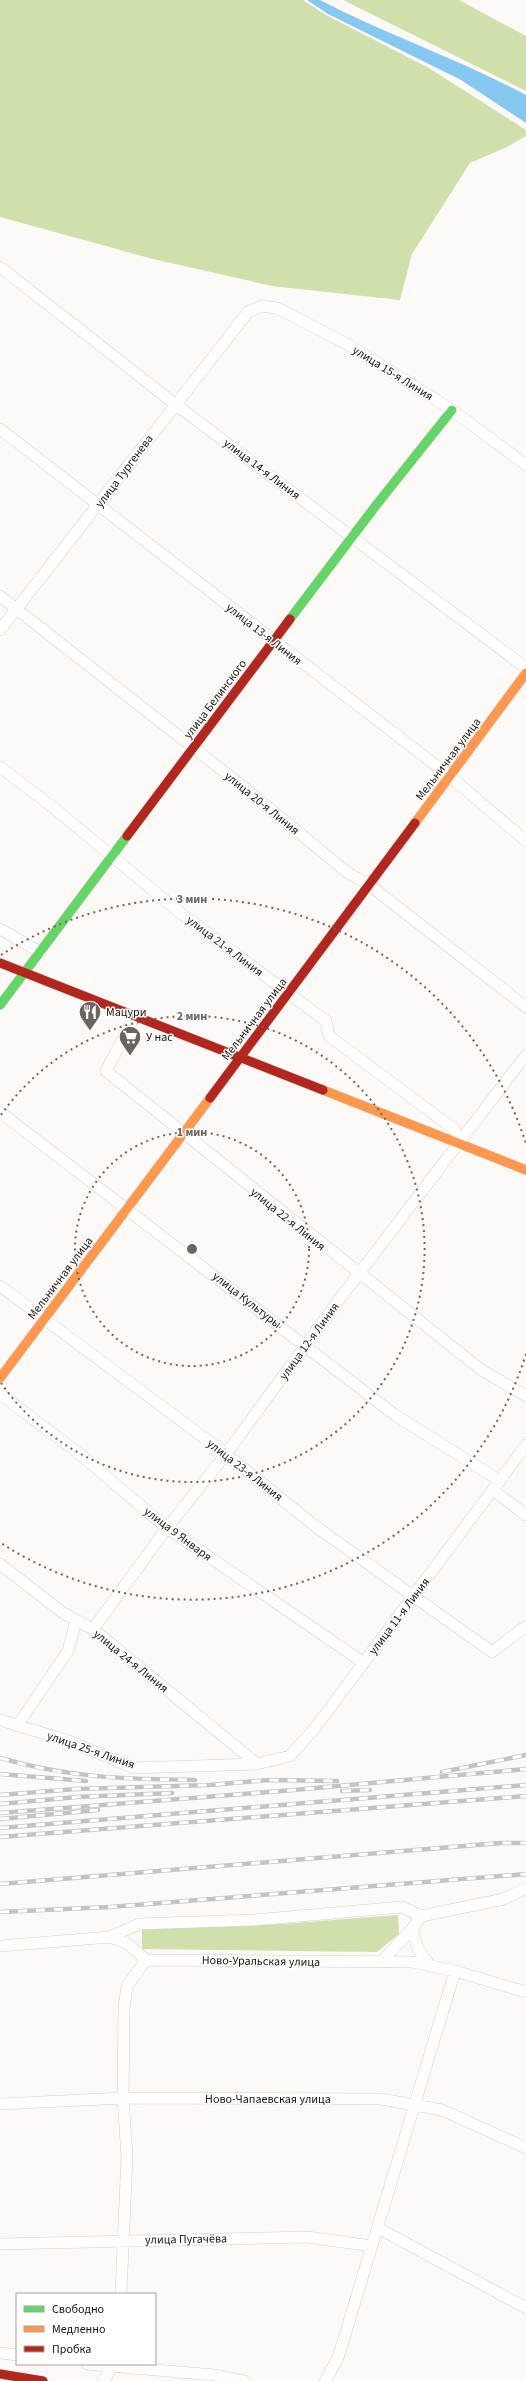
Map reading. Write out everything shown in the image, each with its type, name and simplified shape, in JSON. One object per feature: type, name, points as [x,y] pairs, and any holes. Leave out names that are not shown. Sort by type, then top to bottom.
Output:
[{"type":"street","name":"улица 14-я Линия","points":[[0,267],[175,404],[526,668]]},
{"type":"street","name":"улица 15-я Линия","points":[[248,312],[262,306],[277,308],[349,345],[452,410],[526,465]]},
{"type":"street","name":"улица Тургенева","points":[[0,630],[248,312]]},
{"type":"street","name":"улица Белинского","points":[[0,1006],[273,641],[352,537],[452,410]]},
{"type":"street","name":"улица 13-я Линия","points":[[0,429],[450,778],[526,841]]},
{"type":"street","name":"улица 20-я Линия","points":[[0,596],[193,747],[348,873],[368,884],[526,1007]]},
{"type":"street","name":"Мельничная улица","points":[[0,1378],[128,1209],[239,1057],[368,884],[450,778],[526,674]]},
{"type":"street","name":"улица 21-я Линия","points":[[0,767],[54,808],[113,856],[178,912],[326,1021],[330,1036],[455,1130],[460,1144]]},
{"type":"street","points":[[0,929],[40,952]]},
{"type":"street","points":[[0,963],[526,1170]]},
{"type":"street","name":"улица 22-я Линия","points":[[134,1016],[106,1071],[183,1135],[358,1275],[480,1369],[526,1396]]},
{"type":"street","name":"улица 12-я Линия","points":[[93,1629],[167,1528],[226,1454],[358,1275],[460,1144],[526,1055]]},
{"type":"street","name":"улица Культуры","points":[[0,1112],[306,1345],[395,1415],[500,1481]]},
{"type":"street","name":"улица 23-я Линия","points":[[0,1286],[226,1454],[315,1526],[492,1652],[526,1626]]},
{"type":"street","name":"улица 9 Января","points":[[0,1394],[77,1452],[167,1528],[364,1663]]},
{"type":"street","name":"улица 11-я Линия","points":[[257,1764],[290,1756],[315,1728],[526,1446]]},
{"type":"street","points":[[493,1490],[526,1515]]},
{"type":"street","name":"улица 24-я Линия","points":[[0,1564],[64,1613],[93,1629],[257,1764]]},
{"type":"street","points":[[17,1726],[68,1651],[76,1620]]},
{"type":"street","name":"улица 25-я Линия","points":[[0,1720],[69,1741],[134,1768],[257,1764]]},
{"type":"street","points":[[0,1946],[110,1937],[139,1924],[254,1920],[402,1907],[420,1916],[504,1899],[526,1888]]},
{"type":"street","points":[[381,1962],[412,1929],[420,1916]]},
{"type":"street","points":[[412,1929],[418,1948],[430,1966]]},
{"type":"street","points":[[110,1937],[127,1943],[146,1960],[127,1986],[124,2008],[122,2098],[127,2156],[121,2293]]},
{"type":"street","name":"Ново-Уральская улица","points":[[146,1960],[413,1962],[455,1971],[526,1992]]},
{"type":"street","points":[[325,2381],[338,2358],[416,2106],[455,1971]]},
{"type":"street","name":"Ново-Чапаевская улица","points":[[0,2104],[122,2098],[381,2099],[442,2110],[526,2148]]},
{"type":"street","points":[[378,2228],[526,2308]]},
{"type":"street","name":"улица Пугачёва","points":[[0,2244],[307,2237],[372,2246]]},
{"type":"street","points":[[0,2353],[16,2355]]},
{"type":"street","points":[[100,2365],[214,2375],[244,2381]]},
{"type":"street","points":[[103,2381],[113,2366]]},
{"type":"street","points":[[0,2374],[43,2381]]},
{"type":"green space","points":[[0,0],[303,0],[326,15],[429,68],[526,130],[526,136],[507,147],[470,163],[412,254],[400,300],[272,286],[153,259],[0,217]]},
{"type":"green space","points":[[343,0],[459,0],[526,36],[526,91]]},
{"type":"green space","points":[[398,1915],[399,1934],[377,1952],[142,1949],[142,1928],[281,1924]]},
{"type":"water","points":[[307,0],[320,0],[371,25],[475,70],[526,95],[526,123],[461,80],[328,14]]},
{"type":"railway","points":[[442,1772],[526,1755]]},
{"type":"railway","points":[[0,1758],[50,1770],[97,1776],[195,1780]]},
{"type":"railway","points":[[0,1813],[294,1790],[526,1769]]},
{"type":"railway","points":[[0,1774],[86,1781]]},
{"type":"railway","points":[[0,1795],[76,1789],[210,1785],[269,1780],[337,1781]]},
{"type":"railway","points":[[0,1828],[526,1785]]},
{"type":"railway","points":[[342,1791],[370,1790]]},
{"type":"railway","points":[[0,1804],[77,1797],[172,1793]]},
{"type":"railway","points":[[0,1837],[526,1796]]},
{"type":"railway","points":[[0,1819],[98,1810]]},
{"type":"railway","points":[[0,1884],[501,1843],[526,1843]]},
{"type":"railway","points":[[0,1912],[110,1907],[526,1874]]},
{"type":"traffic: fast","points":[[290,619],[377,504],[452,410]]},
{"type":"traffic: fast","points":[[0,1005],[127,836]]},
{"type":"traffic: slow","points":[[415,823],[526,673]]},
{"type":"traffic: slow","points":[[323,1090],[526,1170]]},
{"type":"traffic: slow","points":[[0,1378],[210,1098]]},
{"type":"traffic: jam","points":[[127,836],[290,619]]},
{"type":"traffic: jam","points":[[210,1098],[415,823]]},
{"type":"traffic: jam","points":[[0,963],[323,1090]]},
{"type":"traffic: jam","points":[[0,2374],[43,2381]]},
{"type":"place","name":"Мацури","points":[[90,1032]]},
{"type":"place","name":"У нас","points":[[130,1056]]}]
